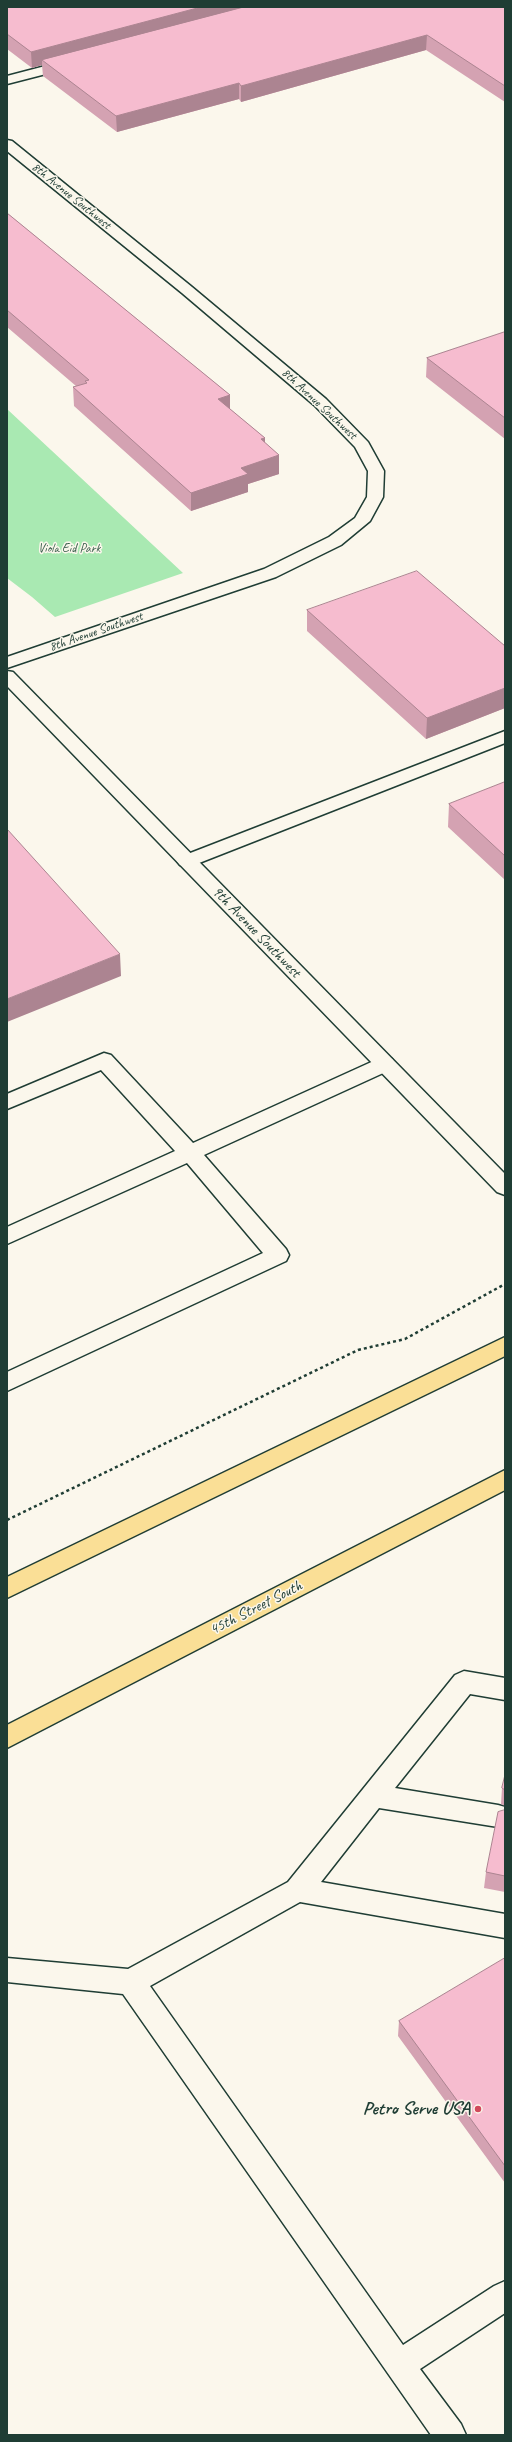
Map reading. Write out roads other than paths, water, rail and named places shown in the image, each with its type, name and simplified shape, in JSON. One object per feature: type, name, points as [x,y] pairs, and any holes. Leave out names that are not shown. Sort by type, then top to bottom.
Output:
[{"type":"main road","points":[[7,1588],[505,1346]]},
{"type":"main road","name":"45th Street South","points":[[7,1737],[505,1479]]},
{"type":"main road","points":[[7,1595],[46,1570]]},
{"type":"street","points":[[7,80],[83,60]]},
{"type":"street","name":"8th Avenue Southwest","points":[[7,144],[187,290],[320,402],[362,445],[376,471],[375,497],[362,521],[335,540],[270,573],[7,663]]},
{"type":"street","name":"9th Avenue Southwest","points":[[7,676],[505,1187]]},
{"type":"street","points":[[187,861],[505,737]]},
{"type":"street","points":[[7,1102],[104,1060],[190,1153],[278,1255],[7,1382]]},
{"type":"street","points":[[7,1236],[385,1064]]},
{"type":"street","points":[[7,1970],[131,1982],[298,1890],[464,1682],[505,1689]]},
{"type":"street","points":[[373,1796],[498,1816]]},
{"type":"street","points":[[298,1890],[505,1926]]},
{"type":"street","points":[[131,1982],[399,2365],[450,2435]]},
{"type":"street","points":[[399,2365],[505,2296]]},
{"type":"place","name":"Petro Serve USA","points":[[478,2109]]},
{"type":"park label","name":"Viola Eid Park","points":[[69,549]]}]
